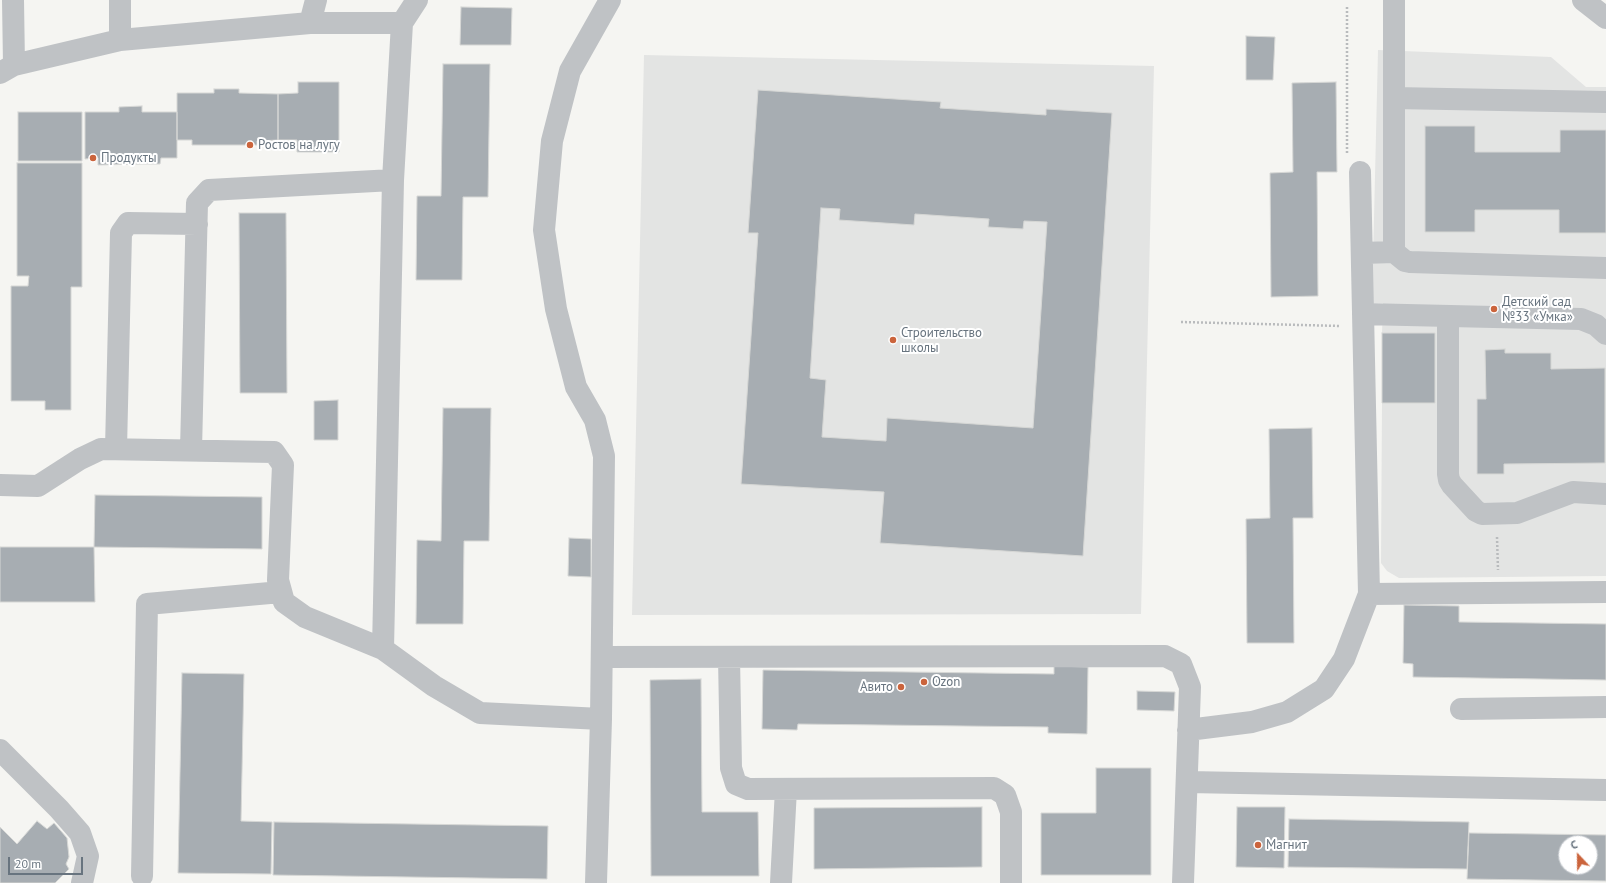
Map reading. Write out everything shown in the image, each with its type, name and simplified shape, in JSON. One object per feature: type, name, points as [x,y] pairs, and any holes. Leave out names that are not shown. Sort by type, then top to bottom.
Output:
[{"type":"lane","points":[[14,0],[7,69],[120,40],[310,23],[402,23]]},
{"type":"lane","points":[[120,0],[120,40]]},
{"type":"lane","points":[[310,23],[316,0]]},
{"type":"lane","points":[[383,649],[393,180],[402,23],[417,0]]},
{"type":"lane","points":[[596,883],[601,719],[604,456],[596,420],[576,387],[556,309],[544,230],[552,141],[570,71],[610,0]]},
{"type":"lane","points":[[1394,0],[1394,252]]},
{"type":"lane","points":[[1583,0],[1606,18]]},
{"type":"lane","points":[[1394,98],[1606,102]]},
{"type":"lane","points":[[1188,730],[1252,722],[1287,712],[1324,689],[1344,659],[1370,594],[1360,172]]},
{"type":"lane","points":[[191,450],[198,203],[209,190],[393,180]]},
{"type":"lane","points":[[116,449],[121,233],[128,223],[197,224]]},
{"type":"lane","points":[[1362,252],[1394,252],[1405,261],[1410,262],[1606,268]]},
{"type":"lane","points":[[1363,320],[1448,316],[1581,319],[1596,325],[1606,334]]},
{"type":"lane","points":[[1448,316],[1449,480],[1478,513],[1517,513],[1573,492],[1606,494]]},
{"type":"lane","points":[[0,485],[38,486],[80,459],[101,449],[274,452],[283,465],[278,580],[284,602],[305,617],[383,649],[434,686],[480,713],[601,719]]},
{"type":"lane","points":[[142,876],[147,604],[281,592]]},
{"type":"lane","points":[[1370,594],[1606,592]]},
{"type":"lane","points":[[602,657],[1165,656],[1181,664],[1190,687],[1188,782],[1183,883]]},
{"type":"lane","points":[[729,657],[731,768],[736,784],[748,789],[994,788],[1005,795],[1011,812],[1011,883]]},
{"type":"lane","points":[[1461,709],[1606,707]]},
{"type":"lane","points":[[0,750],[59,809],[80,833],[88,856],[82,883]]},
{"type":"lane","points":[[1188,782],[1606,790]]},
{"type":"lane","points":[[781,883],[786,789]]},
{"type":"path","points":[[1347,7],[1347,164],[1360,172]]},
{"type":"path","points":[[1181,322],[1363,320]]},
{"type":"path","points":[[1497,513],[1498,593]]},
{"type":"shaded area","name":"Детский сад №33 «Умка»","points":[[1378,50],[1551,57],[1586,87],[1606,87],[1606,576],[1399,578],[1387,571],[1381,563],[1382,403],[1435,403],[1435,333],[1382,333],[1383,303],[1372,303]]},
{"type":"shaded area","name":"Строительство школы","points":[[644,55],[1154,66],[1141,614],[632,615]]},
{"type":"building","points":[[461,7],[512,8],[511,45],[460,45]]},
{"type":"building","points":[[1246,36],[1275,37],[1273,80],[1246,80]]},
{"type":"building","points":[[443,64],[490,64],[488,197],[463,197],[462,280],[416,280],[417,196],[441,196]]},
{"type":"building","points":[[298,82],[339,82],[339,152],[297,152],[297,140],[278,140],[278,94],[298,93]]},
{"type":"building","points":[[1336,82],[1337,172],[1317,172],[1318,296],[1271,297],[1270,173],[1293,172],[1292,83]]},
{"type":"building","points":[[214,89],[239,89],[239,93],[278,94],[278,140],[257,141],[257,145],[192,145],[192,140],[177,140],[177,93],[214,93]]},
{"type":"building","points":[[758,90],[941,102],[940,108],[1046,115],[1046,109],[1112,113],[1083,556],[880,543],[884,492],[741,484],[758,233],[748,233]],"holes":[[[821,208],[840,209],[839,220],[914,225],[915,214],[989,219],[988,227],[1023,229],[1024,221],[1047,222],[1033,428],[887,418],[886,441],[822,437],[826,380],[810,378]]]},
{"type":"building","points":[[142,106],[142,112],[177,112],[177,158],[161,158],[160,164],[98,165],[98,158],[85,159],[85,112],[119,112],[119,107]]},
{"type":"building","points":[[18,112],[82,112],[82,161],[18,161]]},
{"type":"building","points":[[1425,126],[1475,126],[1475,152],[1560,152],[1560,130],[1606,130],[1606,233],[1559,233],[1559,210],[1475,210],[1475,232],[1425,232]]},
{"type":"building","points":[[17,163],[82,163],[82,287],[71,287],[71,410],[45,410],[45,401],[11,401],[11,286],[28,286],[29,276],[17,276]]},
{"type":"building","points":[[239,213],[286,213],[287,393],[240,393]]},
{"type":"building","points":[[1382,333],[1435,333],[1435,403],[1382,403]]},
{"type":"building","points":[[1505,349],[1505,353],[1551,353],[1551,369],[1605,368],[1605,463],[1504,464],[1504,474],[1477,474],[1477,399],[1486,399],[1485,350]]},
{"type":"building","points":[[338,400],[338,440],[314,440],[314,401]]},
{"type":"building","points":[[443,408],[491,408],[489,541],[464,541],[463,624],[416,624],[417,540],[441,541]]},
{"type":"building","points":[[1312,428],[1313,518],[1293,518],[1294,643],[1247,643],[1246,519],[1270,518],[1269,429]]},
{"type":"building","points":[[95,495],[262,497],[262,549],[94,547]]},
{"type":"building","points":[[569,538],[591,539],[591,577],[568,576]]},
{"type":"building","points":[[0,547],[94,547],[95,602],[0,602]]},
{"type":"building","points":[[1404,605],[1459,606],[1459,622],[1606,624],[1606,680],[1413,677],[1413,664],[1403,663]]},
{"type":"building","points":[[1054,666],[1088,667],[1087,734],[1048,733],[1048,727],[798,724],[797,730],[762,729],[763,670],[1054,674]]},
{"type":"building","points":[[182,673],[244,674],[241,821],[272,822],[271,874],[178,873]]},
{"type":"building","points":[[701,679],[702,812],[758,812],[759,876],[651,876],[650,680]]},
{"type":"building","points":[[1137,691],[1175,692],[1174,711],[1137,710]]},
{"type":"building","points":[[1096,768],[1151,768],[1151,875],[1041,875],[1041,813],[1096,813]]},
{"type":"building","points":[[982,807],[982,867],[814,869],[814,808]]},
{"type":"building","points":[[1237,807],[1285,807],[1284,868],[1236,867]]},
{"type":"building","points":[[1289,819],[1469,822],[1467,869],[1288,867]]},
{"type":"building","points":[[37,821],[47,829],[54,823],[67,838],[69,857],[66,864],[69,869],[55,883],[0,883],[0,827],[17,844]]},
{"type":"building","points":[[274,822],[548,826],[547,879],[273,875]]},
{"type":"building","points":[[1469,833],[1606,835],[1606,881],[1467,879]]},
{"type":"place","name":"Ростов на лугу","points":[[250,145]]},
{"type":"place","name":"Продукты","points":[[93,158]]},
{"type":"place","name":"Детский сад №33 «Умка»","points":[[1494,309]]},
{"type":"place","name":"Строительство школы","points":[[893,340]]},
{"type":"place","name":"Ozon","points":[[924,682]]},
{"type":"place","name":"Авито","points":[[901,687]]},
{"type":"place","name":"Магнит","points":[[1258,845]]}]
